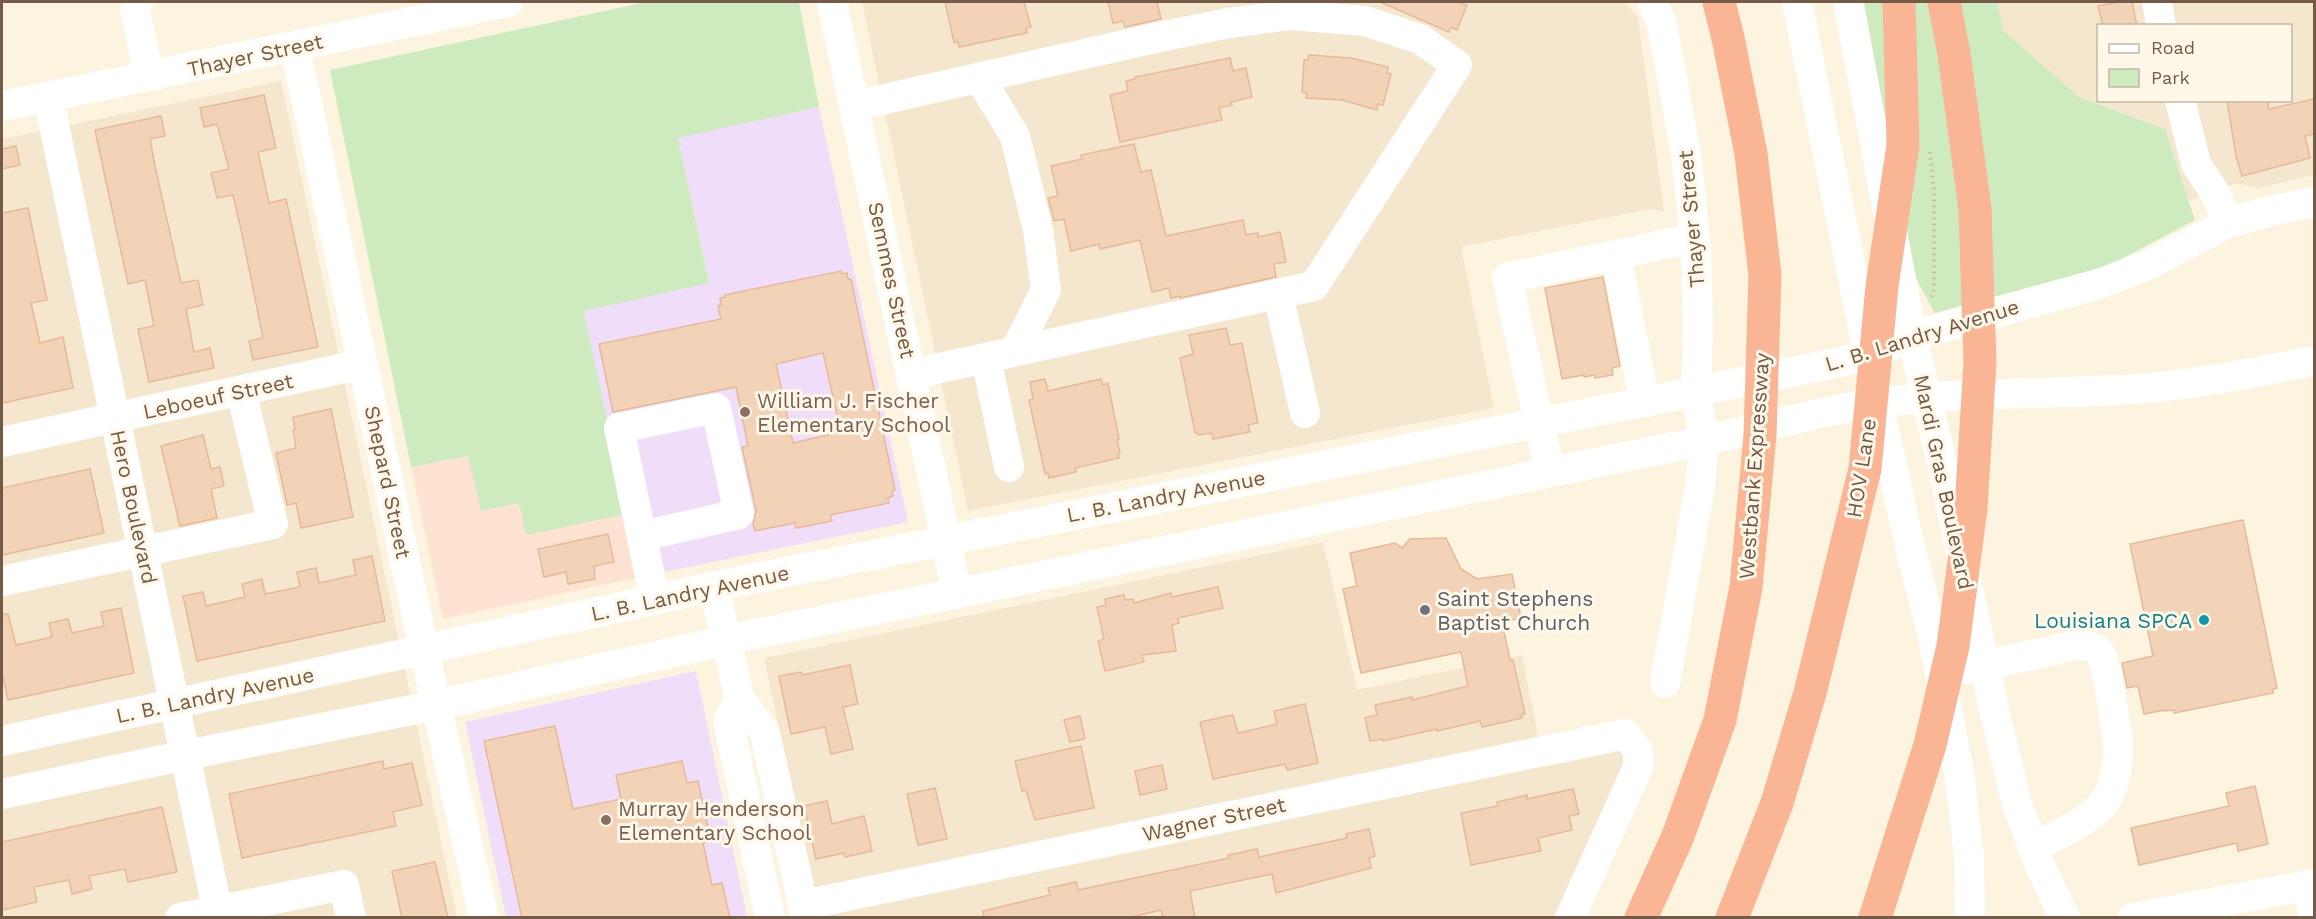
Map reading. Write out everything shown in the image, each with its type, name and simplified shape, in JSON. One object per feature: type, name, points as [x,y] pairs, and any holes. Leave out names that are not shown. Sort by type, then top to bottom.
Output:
[{"type":"highway","name":"Westbank Expressway","points":[[1641,918],[1678,836],[1720,720],[1746,587],[1760,435],[1765,275],[1751,154],[1719,2]]},
{"type":"highway","name":"HOV Lane","points":[[1732,918],[1777,803],[1797,737],[1834,602],[1865,469],[1882,286],[1903,145],[1899,2]]},
{"type":"highway","points":[[1875,918],[1930,745],[1953,646],[1971,508],[1980,363],[1975,209],[1954,54],[1944,2]]},
{"type":"street","points":[[138,2],[135,10],[149,76]]},
{"type":"street","name":"Thayer Street","points":[[2,106],[508,2]]},
{"type":"street","name":"Semmes Street","points":[[832,2],[957,594]]},
{"type":"street","name":"Thayer Street","points":[[1652,2],[1661,20],[1675,84],[1686,153],[1695,238],[1698,329],[1696,392],[1704,441],[1700,487],[1665,683]]},
{"type":"street","points":[[1797,2],[1868,356],[1940,675],[1960,783],[1969,856],[1970,918]]},
{"type":"street","name":"Mardi Gras Boulevard","points":[[1848,2],[1912,336],[1943,468],[1984,665],[2017,804],[2033,847],[2065,918]]},
{"type":"street","points":[[2157,2],[2161,24]]},
{"type":"street","points":[[854,106],[1164,36],[1229,23],[1291,15],[1365,21],[1420,39],[1457,65],[1314,286],[912,374]]},
{"type":"street","name":"Shepard Street","points":[[295,47],[424,650],[484,918]]},
{"type":"street","points":[[979,77],[1015,136],[1038,230],[1047,291],[1015,351]]},
{"type":"street","name":"Hero Boulevard","points":[[48,96],[218,914]]},
{"type":"street","points":[[2180,102],[2196,164],[2215,193],[2228,224]]},
{"type":"street","name":"L. B. Landry Avenue","points":[[2,741],[714,587],[1868,356],[1912,336],[2099,284],[2148,266],[2228,224],[2314,201]]},
{"type":"street","points":[[1550,472],[1507,278],[1695,238]]},
{"type":"street","points":[[1616,255],[1645,402]]},
{"type":"street","points":[[1278,294],[1305,413]]},
{"type":"street","points":[[986,358],[1010,467]]},
{"type":"street","points":[[2,794],[186,754],[437,705],[727,640],[1704,441],[1830,411],[1926,398],[2001,393],[2138,389],[2208,381],[2314,360]]},
{"type":"street","name":"Leboeuf Street","points":[[2,442],[363,364]]},
{"type":"street","points":[[2,581],[273,524],[241,390]]},
{"type":"street","points":[[642,536],[739,514],[716,408],[619,428],[655,600]]},
{"type":"street","points":[[714,587],[741,700],[765,733],[805,911]]},
{"type":"street","points":[[1940,675],[2078,645],[2089,646],[2099,651],[2106,665],[2118,753],[2108,798],[2092,816],[2033,847]]},
{"type":"street","points":[[741,700],[728,721],[770,918]]},
{"type":"street","name":"Wagner Street","points":[[805,911],[1625,734],[1638,751],[1638,768],[1570,918]]},
{"type":"street","points":[[2133,918],[2311,884],[2314,918]]},
{"type":"street","points":[[180,918],[218,914],[344,885],[351,918]]},
{"type":"shaded area","points":[[862,2],[1625,2],[1638,18],[1664,212],[1650,209],[1461,247],[1494,408],[968,511]]},
{"type":"shaded area","points":[[1997,2],[2314,2],[2314,175],[2258,188],[2236,183],[2189,201],[2165,129],[2079,97],[2003,30]]},
{"type":"shaded area","points":[[281,81],[457,917],[2,917],[2,139]]},
{"type":"shaded area","name":"William J. Fischer Elementary School","points":[[819,107],[908,522],[640,577],[584,310],[709,282],[678,137]]},
{"type":"shaded area","points":[[469,456],[481,511],[519,503],[627,514],[640,577],[443,619],[411,467]]},
{"type":"shaded area","points":[[1323,542],[1357,690],[1522,655],[1544,767],[1620,751],[1627,758],[1556,917],[819,917],[764,658]]},
{"type":"shaded area","name":"Murray Henderson Elementary School","points":[[696,671],[747,917],[506,917],[465,722]]},
{"type":"green space","points":[[646,2],[799,2],[819,107],[678,138],[709,283],[584,311],[627,514],[526,535],[519,503],[481,511],[468,456],[411,467],[330,70]]},
{"type":"green space","points":[[1864,2],[1997,2],[2003,30],[2079,97],[2165,129],[2195,220],[2110,265],[1935,313],[1913,273]]},
{"type":"building","points":[[945,2],[1024,2],[1031,27],[1026,28],[1027,33],[959,47],[958,42],[954,42]]},
{"type":"building","points":[[1108,2],[1157,2],[1161,19],[1125,27],[1123,21],[1113,23]]},
{"type":"building","points":[[1380,2],[1458,2],[1467,5],[1457,30],[1451,27],[1449,32]]},
{"type":"building","points":[[2132,2],[2137,24],[2102,24],[2098,6]]},
{"type":"building","points":[[1309,55],[1351,58],[1388,67],[1387,73],[1391,74],[1383,105],[1378,104],[1377,110],[1342,100],[1306,98],[1307,93],[1302,92],[1304,60],[1308,60]]},
{"type":"building","points":[[1230,58],[1233,71],[1246,68],[1252,97],[1231,102],[1232,105],[1219,108],[1222,120],[1120,142],[1110,95],[1128,91],[1126,81],[1135,79],[1135,77]]},
{"type":"building","points":[[264,95],[276,148],[258,152],[269,203],[286,199],[318,347],[253,360],[249,341],[263,338],[242,234],[233,195],[217,198],[211,173],[229,169],[217,124],[204,127],[200,108]]},
{"type":"building","points":[[2314,99],[2314,134],[2305,136],[2310,158],[2242,176],[2236,156],[2227,102],[2267,102],[2269,109]]},
{"type":"building","points":[[161,116],[165,136],[150,139],[181,283],[198,280],[203,305],[186,309],[194,352],[210,348],[214,368],[149,382],[138,329],[154,326],[145,280],[128,284],[95,130]]},
{"type":"building","points":[[1134,144],[1141,172],[1151,170],[1166,236],[1243,220],[1246,235],[1258,233],[1258,237],[1280,232],[1286,262],[1274,264],[1276,277],[1171,298],[1169,288],[1152,292],[1140,240],[1100,249],[1099,244],[1071,251],[1064,219],[1054,221],[1048,198],[1058,196],[1051,166],[1082,159],[1081,155]]},
{"type":"building","points":[[16,146],[20,165],[2,169],[2,149]]},
{"type":"building","points":[[28,208],[47,300],[31,303],[40,343],[63,337],[73,388],[2,403],[2,213]]},
{"type":"building","points":[[841,271],[842,274],[847,273],[848,279],[851,279],[895,490],[892,491],[893,496],[888,498],[889,503],[830,515],[832,521],[796,528],[795,523],[755,531],[753,524],[756,510],[742,447],[748,446],[736,387],[613,412],[599,344],[721,319],[718,306],[721,305],[720,298],[725,297],[724,295]],"holes":[[[823,353],[841,432],[793,443],[776,364]]]},
{"type":"building","points":[[1603,277],[1620,366],[1612,368],[1613,375],[1595,378],[1594,375],[1584,377],[1584,375],[1562,379],[1545,288]]},
{"type":"building","points":[[1226,328],[1230,345],[1242,343],[1258,423],[1248,425],[1250,432],[1213,439],[1212,433],[1198,435],[1195,433],[1180,358],[1193,354],[1189,335]]},
{"type":"building","points":[[1045,379],[1048,391],[1101,379],[1103,385],[1108,383],[1119,439],[1117,440],[1119,458],[1075,468],[1076,472],[1049,478],[1048,473],[1045,474],[1029,400],[1033,399],[1030,382]]},
{"type":"building","points":[[331,409],[353,517],[301,528],[296,503],[287,505],[276,453],[296,448],[293,417]]},
{"type":"building","points":[[203,435],[211,469],[220,467],[224,486],[211,489],[217,518],[180,526],[161,446]]},
{"type":"building","points":[[90,469],[104,533],[2,555],[2,488]]},
{"type":"building","name":"Louisiana SPCA","points":[[2243,520],[2277,688],[2273,689],[2273,693],[2174,713],[2174,710],[2164,710],[2144,714],[2138,686],[2127,688],[2122,663],[2153,656],[2130,544]]},
{"type":"building","points":[[608,534],[614,562],[594,566],[595,579],[568,584],[566,572],[544,577],[538,549]]},
{"type":"building","points":[[1446,538],[1461,569],[1477,579],[1512,574],[1521,618],[1502,622],[1525,714],[1521,715],[1522,718],[1482,727],[1480,721],[1383,741],[1382,739],[1370,741],[1365,718],[1377,715],[1375,705],[1412,697],[1412,700],[1468,686],[1461,652],[1361,673],[1343,589],[1357,586],[1350,553],[1395,543],[1402,548],[1410,539]]},
{"type":"building","points":[[372,556],[385,621],[197,661],[183,596],[203,592],[206,606],[245,597],[242,584],[262,579],[265,594],[300,587],[297,572],[316,568],[319,583],[356,575],[353,560]]},
{"type":"building","points":[[1218,587],[1223,608],[1178,618],[1179,623],[1172,625],[1176,651],[1142,655],[1144,662],[1105,671],[1098,641],[1104,639],[1097,607],[1106,605],[1105,599],[1124,595],[1125,600],[1133,599],[1134,603],[1171,593],[1172,597]]},
{"type":"building","points":[[121,608],[134,673],[8,700],[2,673],[2,614],[8,614],[16,645],[52,637],[49,623],[68,619],[72,633],[104,626],[101,612]]},
{"type":"building","points":[[850,665],[858,704],[843,707],[853,749],[831,754],[825,727],[791,734],[779,676],[801,672],[802,675]]},
{"type":"building","points":[[1305,704],[1318,763],[1287,770],[1285,764],[1213,779],[1200,722],[1233,715],[1238,733],[1277,724],[1274,711]]},
{"type":"building","points":[[1080,716],[1085,739],[1070,742],[1064,720]]},
{"type":"building","points":[[555,726],[573,809],[621,799],[616,775],[682,761],[687,783],[698,781],[711,842],[703,843],[712,885],[722,883],[730,918],[522,918],[484,741]]},
{"type":"building","points":[[1081,746],[1094,808],[1035,820],[1026,790],[1022,791],[1015,761]]},
{"type":"building","points":[[383,761],[384,769],[412,763],[422,805],[393,812],[396,826],[242,858],[229,794]]},
{"type":"building","points":[[1162,765],[1167,789],[1140,795],[1135,771]]},
{"type":"building","points":[[2255,786],[2268,844],[2238,851],[2237,843],[2139,865],[2131,828],[2229,806],[2226,793]]},
{"type":"building","points":[[935,788],[947,839],[918,845],[907,794]]},
{"type":"building","points":[[1573,789],[1579,814],[1569,816],[1572,830],[1538,838],[1541,851],[1471,865],[1461,813],[1498,806],[1497,802],[1527,795],[1527,799]]},
{"type":"building","points":[[827,801],[832,824],[864,816],[872,851],[845,857],[844,853],[816,859],[804,806]]},
{"type":"building","points":[[162,807],[177,872],[128,882],[125,869],[89,876],[92,889],[72,894],[69,880],[34,887],[37,902],[2,910],[2,842]]},
{"type":"building","points":[[1369,829],[1375,856],[1369,858],[1371,868],[1276,893],[1272,874],[1190,891],[1195,918],[1163,918],[1161,910],[1128,918],[984,918],[983,911],[1050,895],[1048,888],[1076,882],[1078,890],[1229,858],[1228,855],[1257,849],[1259,857],[1347,838],[1346,834]]},
{"type":"building","points":[[435,862],[448,918],[402,918],[392,871]]},
{"type":"place","name":"William J. Fischer Elementary School","points":[[745,412]]},
{"type":"place","name":"Saint Stephens Baptist Church","points":[[1425,610]]},
{"type":"place","name":"Louisiana SPCA","points":[[2204,620]]},
{"type":"place","name":"Murray Henderson Elementary School","points":[[606,820]]}]
